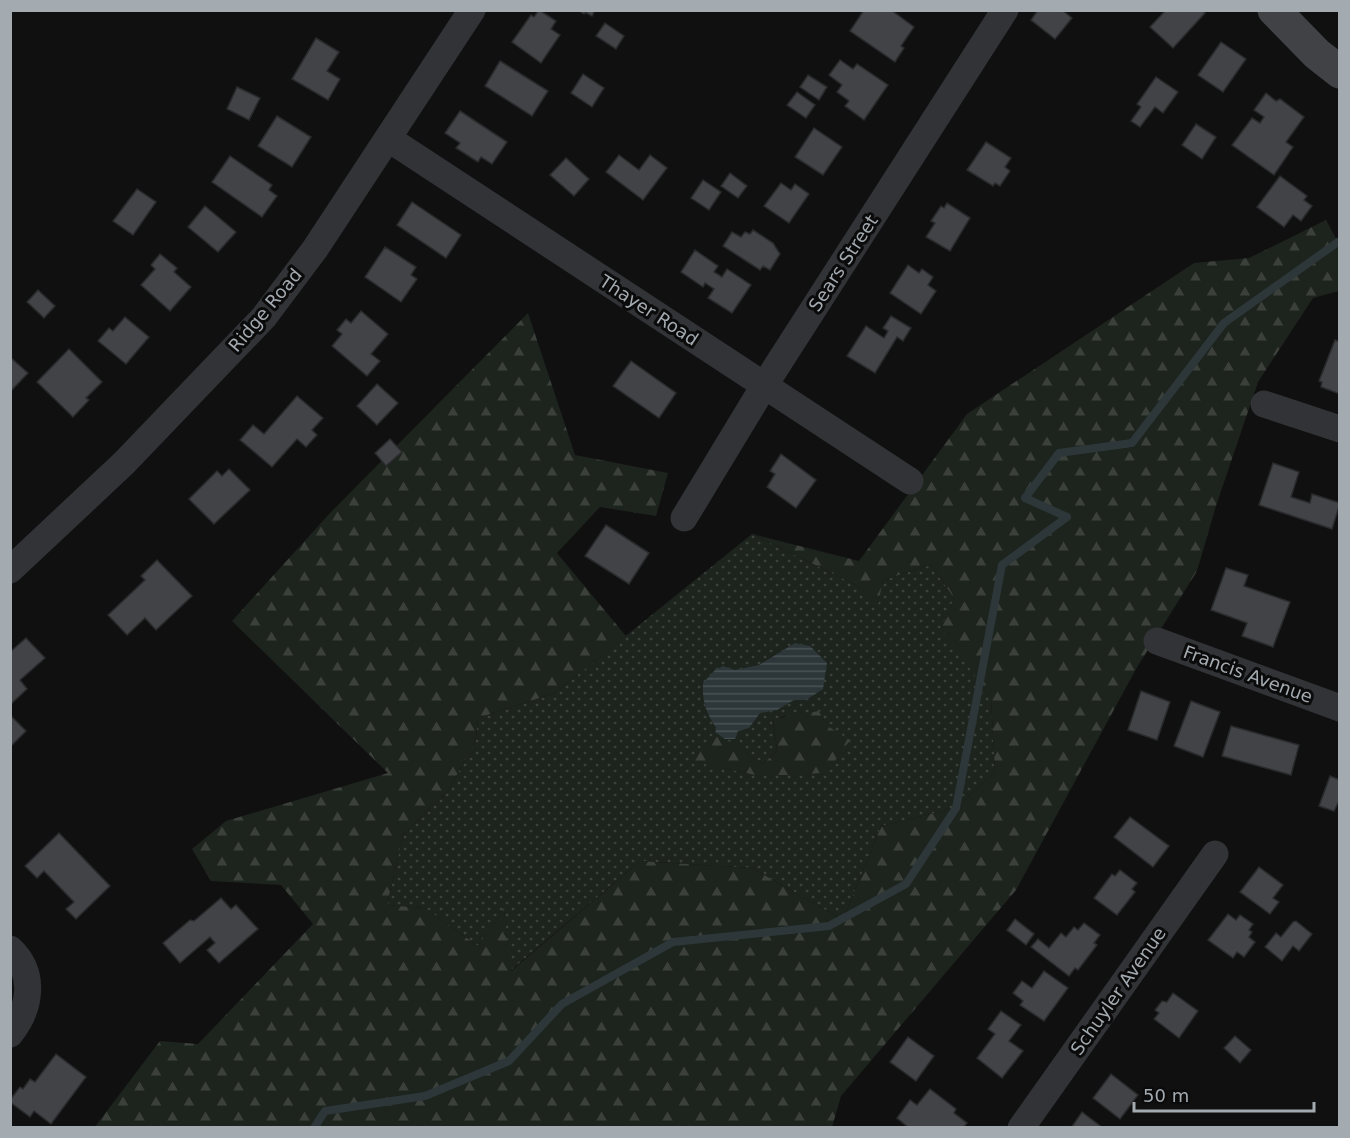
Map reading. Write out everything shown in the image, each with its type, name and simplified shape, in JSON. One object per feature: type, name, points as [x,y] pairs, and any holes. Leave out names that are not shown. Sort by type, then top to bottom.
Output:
[{"type":"main road","points":[[1274,10],[1317,54],[1340,72]]},
{"type":"street","name":"Ridge Road","points":[[10,570],[124,463],[264,316],[315,249],[472,10]]},
{"type":"street","name":"Sears Street","points":[[684,518],[764,386],[1005,10]]},
{"type":"street","name":"Thayer Road","points":[[389,138],[910,481]]},
{"type":"street","points":[[1264,404],[1340,429]]},
{"type":"street","name":"Francis Avenue","points":[[1157,641],[1340,708]]},
{"type":"street","name":"Schuyler Avenue","points":[[1021,1128],[1215,854]]},
{"type":"street","points":[[10,949],[16,954],[27,977],[28,999],[22,1017],[10,1034]]},
{"type":"green space","points":[[1326,220],[1339,244],[1339,291],[1313,298],[1258,382],[1216,506],[1197,571],[1136,669],[1016,890],[841,1096],[832,1127],[94,1128],[160,1041],[198,1044],[313,924],[281,885],[211,881],[192,849],[226,821],[388,773],[232,621],[331,512],[528,313],[575,455],[668,473],[656,516],[600,507],[557,553],[626,636],[555,693],[478,718],[476,739],[449,790],[403,835],[387,905],[425,908],[478,946],[504,908],[511,971],[640,861],[752,868],[843,920],[881,826],[956,808],[995,772],[991,698],[941,629],[954,598],[931,565],[883,580],[878,605],[858,586],[752,534],[859,561],[967,414],[1194,263],[1249,258]]},
{"type":"green space","points":[[752,534],[858,586],[878,604],[883,580],[931,565],[954,598],[942,629],[991,698],[995,772],[956,808],[881,826],[843,920],[752,868],[640,861],[510,971],[504,909],[478,946],[425,908],[387,905],[403,835],[449,790],[476,739],[478,718],[555,693]],"holes":[[[785,716],[801,775],[755,775],[692,761],[715,733],[763,764],[777,751],[773,720]]]},
{"type":"green space","points":[[819,711],[829,727],[850,740],[827,772],[801,775],[755,775],[691,761],[715,732],[763,764],[777,751],[773,719]]},
{"type":"shaded area","points":[[795,643],[810,646],[827,663],[823,689],[806,700],[794,700],[777,710],[760,713],[749,728],[738,731],[735,739],[725,739],[715,732],[717,729],[704,702],[703,683],[715,670],[723,666],[735,670],[759,665]]},
{"type":"building","points":[[539,10],[556,21],[551,29],[560,35],[541,63],[512,42],[531,15],[534,17]]},
{"type":"building","points":[[578,10],[595,10],[592,16]]},
{"type":"building","points":[[864,10],[891,10],[914,27],[901,46],[904,48],[895,62],[850,31]]},
{"type":"building","points":[[1038,10],[1062,10],[1072,18],[1055,39],[1031,20]]},
{"type":"building","points":[[1166,10],[1202,10],[1205,13],[1173,48],[1150,27]]},
{"type":"building","points":[[605,23],[624,36],[616,49],[596,36]]},
{"type":"building","points":[[316,38],[339,52],[327,71],[340,79],[328,100],[292,79]]},
{"type":"building","points":[[1221,42],[1246,59],[1223,92],[1198,75]]},
{"type":"building","points":[[840,60],[853,69],[857,64],[888,85],[864,120],[845,106],[849,101],[837,92],[842,85],[829,75]]},
{"type":"building","points":[[500,61],[548,91],[532,116],[485,86]]},
{"type":"building","points":[[583,74],[604,88],[592,107],[571,93]]},
{"type":"building","points":[[808,75],[827,87],[819,100],[800,87]]},
{"type":"building","points":[[1156,77],[1178,92],[1163,113],[1155,107],[1140,127],[1131,121],[1141,107],[1137,104]]},
{"type":"building","points":[[237,87],[260,98],[249,120],[227,109]]},
{"type":"building","points":[[797,92],[815,105],[806,118],[787,105]]},
{"type":"building","points":[[1266,93],[1276,101],[1280,99],[1304,117],[1286,142],[1293,147],[1274,175],[1232,145],[1252,118],[1260,123],[1264,117],[1254,110]]},
{"type":"building","points":[[460,111],[507,142],[492,164],[481,157],[478,162],[456,148],[460,143],[445,133]]},
{"type":"building","points":[[277,116],[311,137],[292,167],[258,146]]},
{"type":"building","points":[[1196,124],[1216,137],[1202,159],[1182,145]]},
{"type":"building","points":[[814,128],[842,147],[823,175],[795,157]]},
{"type":"building","points":[[986,142],[1011,158],[1005,167],[1010,171],[1000,186],[995,183],[993,186],[967,170]]},
{"type":"building","points":[[619,155],[639,170],[650,155],[667,168],[643,200],[606,172]]},
{"type":"building","points":[[230,156],[272,185],[269,190],[277,196],[262,217],[212,182]]},
{"type":"building","points":[[566,158],[589,179],[574,196],[550,175]]},
{"type":"building","points":[[730,173],[747,186],[738,198],[721,186]]},
{"type":"building","points":[[1280,176],[1307,196],[1304,200],[1312,206],[1301,221],[1293,215],[1284,227],[1257,207]]},
{"type":"building","points":[[703,180],[721,192],[709,210],[691,198]]},
{"type":"building","points":[[781,183],[791,190],[795,184],[809,194],[789,223],[764,206]]},
{"type":"building","points":[[137,189],[156,202],[133,235],[113,221]]},
{"type":"building","points":[[412,202],[461,235],[446,258],[397,225]]},
{"type":"building","points":[[947,203],[970,218],[950,251],[926,237],[935,223],[931,221],[941,206],[944,208]]},
{"type":"building","points":[[205,206],[236,232],[218,252],[188,227]]},
{"type":"building","points":[[753,230],[773,243],[780,254],[770,270],[763,266],[760,270],[723,246],[732,232],[741,237],[745,232],[750,234]]},
{"type":"building","points":[[385,247],[416,267],[411,275],[417,279],[401,302],[365,277]]},
{"type":"building","points":[[695,250],[718,266],[714,272],[722,277],[727,269],[751,285],[732,313],[708,298],[714,289],[705,283],[703,287],[681,272]]},
{"type":"building","points":[[160,254],[177,268],[174,272],[191,287],[170,311],[141,285],[155,269],[151,265]]},
{"type":"building","points":[[908,265],[919,273],[922,269],[933,277],[928,285],[936,291],[921,314],[890,293]]},
{"type":"building","points":[[38,290],[55,306],[44,318],[27,302]]},
{"type":"building","points":[[361,311],[388,334],[371,354],[380,361],[367,376],[332,346],[342,334],[337,330],[346,319],[351,323]]},
{"type":"building","points":[[891,316],[911,328],[903,341],[897,337],[875,373],[847,356],[866,326],[884,338],[888,331],[883,328]]},
{"type":"building","points":[[125,317],[149,337],[126,364],[98,341],[109,328],[113,331]]},
{"type":"building","points":[[1335,340],[1340,342],[1340,394],[1321,387],[1322,382],[1319,381]]},
{"type":"building","points":[[69,349],[102,382],[86,398],[89,400],[73,417],[37,382]]},
{"type":"building","points":[[10,357],[28,373],[11,391],[10,390]]},
{"type":"building","points":[[631,361],[676,393],[659,418],[613,386]]},
{"type":"building","points":[[377,384],[398,403],[377,425],[357,406]]},
{"type":"building","points":[[297,396],[323,418],[312,430],[317,435],[306,447],[297,439],[272,467],[240,440],[253,425],[264,434]]},
{"type":"building","points":[[390,439],[402,452],[386,466],[375,453]]},
{"type":"building","points":[[781,454],[816,480],[796,508],[767,487],[775,474],[770,471]]},
{"type":"building","points":[[1273,463],[1299,472],[1291,497],[1310,503],[1312,494],[1340,503],[1332,529],[1259,505]]},
{"type":"building","points":[[229,469],[250,490],[214,524],[189,499],[217,471],[222,476]]},
{"type":"building","points":[[606,525],[649,553],[629,584],[585,556]]},
{"type":"building","points":[[157,560],[192,596],[156,630],[145,618],[127,635],[108,615],[145,580],[141,576]]},
{"type":"building","points":[[1226,568],[1248,575],[1244,586],[1290,602],[1273,647],[1242,636],[1247,623],[1211,610]]},
{"type":"building","points":[[26,638],[45,658],[20,680],[27,689],[12,703],[10,701],[10,652]]},
{"type":"building","points":[[1141,691],[1170,702],[1157,740],[1128,730]]},
{"type":"building","points":[[1191,701],[1220,712],[1203,757],[1174,746]]},
{"type":"building","points":[[10,715],[26,731],[10,747]]},
{"type":"building","points":[[1231,726],[1299,745],[1291,775],[1222,756]]},
{"type":"building","points":[[1330,776],[1340,780],[1340,803],[1334,811],[1319,806]]},
{"type":"building","points":[[1130,817],[1169,846],[1153,867],[1114,837]]},
{"type":"building","points":[[59,833],[110,886],[76,919],[66,909],[74,902],[44,871],[37,878],[25,866]]},
{"type":"building","points":[[1259,867],[1283,885],[1273,898],[1279,902],[1270,914],[1240,892]]},
{"type":"building","points":[[1120,870],[1137,883],[1132,889],[1135,892],[1117,915],[1094,898],[1112,874],[1115,876]]},
{"type":"building","points":[[221,898],[231,909],[236,905],[258,929],[219,963],[207,950],[215,943],[210,937],[180,963],[163,943]]},
{"type":"building","points":[[1228,914],[1236,920],[1240,915],[1253,924],[1249,930],[1252,932],[1249,937],[1255,942],[1244,957],[1237,952],[1233,958],[1208,940]]},
{"type":"building","points":[[1015,919],[1034,934],[1026,945],[1007,930]]},
{"type":"building","points":[[1296,921],[1312,934],[1299,951],[1293,946],[1282,961],[1265,947],[1276,933],[1281,937]]},
{"type":"building","points":[[1084,923],[1100,935],[1094,943],[1097,945],[1078,970],[1075,968],[1069,976],[1031,947],[1038,939],[1049,948],[1061,933],[1066,937],[1074,927],[1078,930]]},
{"type":"building","points":[[1044,971],[1068,988],[1044,1021],[1020,1005],[1023,1001],[1013,993],[1022,981],[1032,988]]},
{"type":"building","points":[[1173,993],[1198,1011],[1179,1038],[1154,1019],[1159,1013],[1155,1010],[1162,1001],[1167,1002]]},
{"type":"building","points":[[1001,1011],[1021,1025],[1009,1041],[1023,1051],[1002,1078],[977,1058],[995,1034],[988,1029]]},
{"type":"building","points":[[1235,1036],[1251,1050],[1240,1063],[1224,1048]]},
{"type":"building","points":[[908,1037],[934,1056],[916,1081],[890,1062]]},
{"type":"building","points":[[56,1054],[86,1077],[51,1124],[34,1111],[30,1117],[10,1100],[20,1087],[23,1089],[30,1079],[35,1082]]},
{"type":"building","points":[[1111,1074],[1138,1095],[1120,1119],[1093,1098]]},
{"type":"building","points":[[930,1089],[956,1109],[954,1113],[967,1123],[963,1128],[909,1128],[897,1118],[910,1100],[917,1105]]},
{"type":"building","points":[[1082,1112],[1103,1128],[1071,1128]]},
{"type":"waterway","points":[[314,1128],[325,1111],[425,1096],[509,1061],[562,1004],[673,942],[829,926],[906,884],[956,808],[1002,565],[1067,517],[1025,498],[1059,453],[1132,443],[1224,323],[1338,242]]}]
